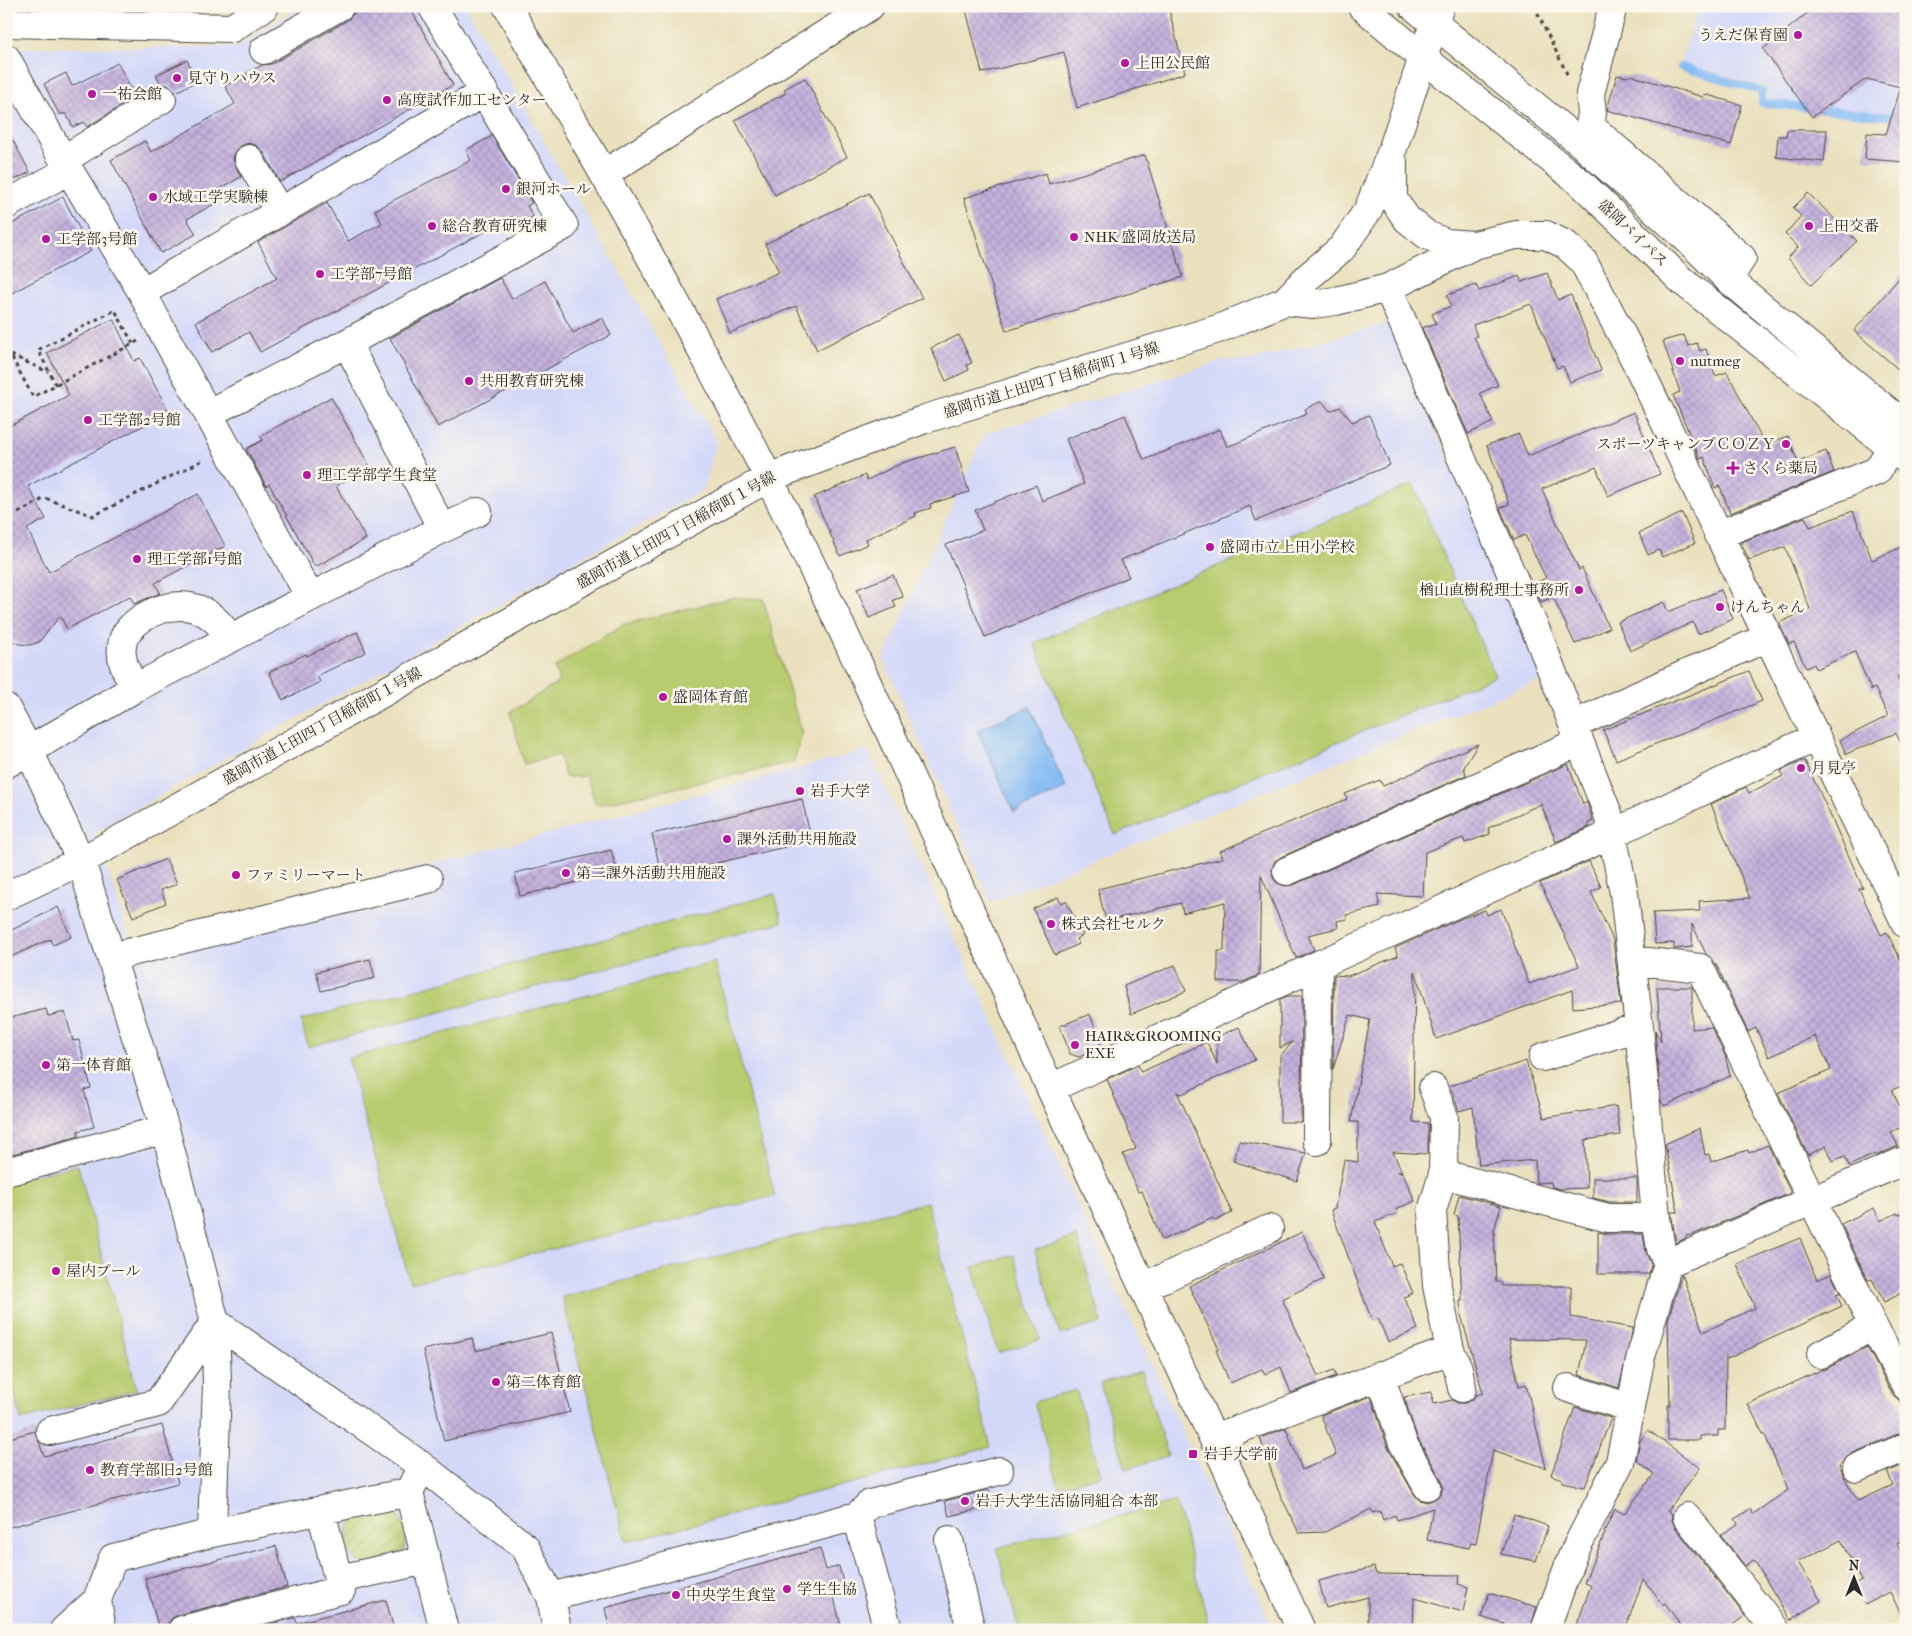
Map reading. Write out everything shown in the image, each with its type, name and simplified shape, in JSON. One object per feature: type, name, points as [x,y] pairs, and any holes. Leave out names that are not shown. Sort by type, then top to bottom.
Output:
[{"type":"main road","points":[[6,23],[232,17],[265,6]]},
{"type":"main road","points":[[264,50],[340,6]]},
{"type":"main road","points":[[209,413],[347,343],[564,226],[432,6]]},
{"type":"main road","points":[[507,6],[681,311],[768,478],[886,723],[1050,1088],[1214,1436],[1301,1630]]},
{"type":"main road","points":[[604,174],[870,6]]},
{"type":"main road","name":"盛岡バイパス","points":[[1362,6],[1581,183],[1681,280],[1901,444]]},
{"type":"main road","name":"盛岡バイパス","points":[[1413,6],[1438,16],[1584,146],[1683,235],[1901,444]]},
{"type":"main road","points":[[1613,6],[1590,94],[1592,113],[1590,126],[1742,258],[1728,279]]},
{"type":"main road","name":"盛岡市道上田四丁目稲荷町１号線","points":[[6,896],[81,861],[768,478],[925,419],[1218,329],[1285,301],[1308,277],[1342,248],[1368,210],[1393,148],[1422,56],[1438,16]]},
{"type":"main road","points":[[6,58],[66,165],[142,292],[310,597]]},
{"type":"main road","points":[[142,292],[485,92]]},
{"type":"main road","points":[[6,205],[162,99]]},
{"type":"main road","points":[[1393,148],[1393,199],[1407,219],[1427,235],[1446,243],[1474,245]]},
{"type":"main road","points":[[249,159],[279,211]]},
{"type":"main road","points":[[1285,301],[1313,304],[1388,288],[1474,245],[1516,235],[1546,235],[1566,245],[1583,261],[1635,360],[1718,536],[1904,918]]},
{"type":"main road","points":[[1388,288],[1539,638],[1608,814],[1624,893],[1632,960],[1656,1218],[1661,1249],[1668,1264],[1641,1356],[1620,1462],[1573,1554],[1545,1630]]},
{"type":"main road","points":[[347,343],[442,529]]},
{"type":"main road","points":[[1718,536],[1877,472],[1901,444]]},
{"type":"main road","points":[[18,758],[135,688],[478,512]]},
{"type":"main road","points":[[135,688],[122,661],[123,640],[132,625],[151,614],[177,605],[195,607],[218,622],[230,639]]},
{"type":"main road","points":[[1287,871],[1576,733],[1768,637]]},
{"type":"main road","points":[[6,708],[18,758],[81,861],[165,1130],[215,1322],[217,1383],[212,1533]]},
{"type":"main road","points":[[1050,1088],[1318,965],[1612,834],[1816,737]]},
{"type":"main road","points":[[111,957],[428,879]]},
{"type":"main road","points":[[1632,960],[1700,968],[1874,1326],[1906,1386]]},
{"type":"main road","points":[[1316,1141],[1318,965]]},
{"type":"main road","points":[[1543,1057],[1639,1027]]},
{"type":"main road","points":[[1433,1088],[1444,1117],[1443,1174],[1432,1211],[1437,1286],[1450,1350],[1458,1368],[1462,1388]]},
{"type":"main road","points":[[6,1172],[165,1130]]},
{"type":"main road","points":[[1668,1264],[1906,1160]]},
{"type":"main road","points":[[1443,1174],[1608,1218],[1656,1218]]},
{"type":"main road","points":[[1143,1285],[1164,1278],[1269,1229]]},
{"type":"main road","points":[[50,1431],[158,1403],[215,1322]]},
{"type":"main road","points":[[215,1322],[422,1466],[525,1547],[551,1597],[557,1630]]},
{"type":"main road","points":[[1821,1354],[1874,1326]]},
{"type":"main road","points":[[1214,1436],[1234,1431],[1450,1350]]},
{"type":"main road","points":[[1380,1375],[1403,1443],[1428,1486]]},
{"type":"main road","points":[[1568,1388],[1631,1408]]},
{"type":"main road","points":[[1857,1468],[1906,1447]]},
{"type":"main road","points":[[422,1466],[409,1492],[444,1630]]},
{"type":"main road","points":[[551,1597],[857,1516],[870,1504],[999,1471]]},
{"type":"main road","points":[[64,1630],[97,1600],[113,1558],[212,1533],[409,1492]]},
{"type":"main road","points":[[182,1630],[341,1590],[321,1511]]},
{"type":"main road","points":[[857,1516],[888,1630]]},
{"type":"main road","points":[[1687,1517],[1776,1630]]},
{"type":"main road","points":[[949,1540],[971,1630]]},
{"type":"main road","points":[[339,1579],[426,1560]]},
{"type":"main road","points":[[97,1600],[102,1630]]},
{"type":"path","points":[[1534,6],[1566,74],[1591,101]]},
{"type":"path","points":[[56,385],[38,350],[115,310],[133,344]]},
{"type":"path","points":[[8,354],[33,397],[161,329]]},
{"type":"path","points":[[8,354],[48,372]]},
{"type":"path","points":[[18,512],[45,498],[93,516],[228,447]]},
{"type":"shaded area","name":"岩手大学","points":[[301,6],[466,6],[717,442],[703,490],[95,832],[131,943],[868,750],[1274,1630],[6,1630],[6,48],[237,47]]},
{"type":"shaded area","name":"うえだ保育園","points":[[1699,6],[1906,6],[1906,116],[1767,101],[1768,87],[1680,63]]},
{"type":"shaded area","name":"盛岡市立上田小学校","points":[[1389,323],[1543,679],[991,902],[883,659],[984,434],[1225,360],[1249,361]]},
{"type":"green space","points":[[1413,484],[1495,676],[1115,835],[1034,643]]},
{"type":"green space","name":"盛岡体育館","points":[[734,597],[763,599],[802,734],[794,762],[596,805],[586,776],[565,777],[559,755],[524,764],[510,712],[559,682],[555,667],[622,625]]},
{"type":"green space","points":[[775,894],[782,922],[308,1047],[301,1020]]},
{"type":"green space","points":[[715,962],[775,1196],[410,1283],[348,1058]]},
{"type":"green space","name":"屋内プール","points":[[78,1165],[137,1390],[21,1420],[6,1360],[6,1182]]},
{"type":"green space","points":[[927,1202],[991,1447],[626,1542],[562,1297]]},
{"type":"green space","points":[[1077,1237],[1102,1323],[1060,1335],[1035,1250]]},
{"type":"green space","points":[[1014,1255],[1040,1340],[998,1353],[972,1267]]},
{"type":"green space","points":[[1142,1371],[1168,1456],[1126,1469],[1100,1383]]},
{"type":"green space","points":[[1076,1390],[1101,1475],[1059,1487],[1034,1402]]},
{"type":"green space","points":[[1176,1501],[1210,1629],[1019,1630],[997,1548]]},
{"type":"green space","points":[[382,1511],[397,1513],[406,1530],[404,1552],[368,1565],[354,1560],[348,1550],[348,1527],[355,1517]]},
{"type":"water","points":[[1030,707],[1066,788],[1014,812],[977,730]]},
{"type":"building","points":[[367,6],[409,6],[453,85],[280,182],[263,151],[249,143],[241,146],[235,152],[233,159],[241,177],[218,190],[223,199],[187,219],[196,234],[161,253],[111,160],[145,141],[151,152],[235,104],[225,86],[262,65],[272,64],[348,20],[353,14]]},
{"type":"building","name":"上田公民館","points":[[965,6],[1168,6],[1185,73],[1077,108],[1064,52],[982,73]]},
{"type":"building","points":[[1816,6],[1906,6],[1906,162],[1865,159],[1867,133],[1886,134],[1901,87],[1866,79],[1812,117],[1763,49]]},
{"type":"building","name":"見守りハウス","points":[[187,60],[197,81],[176,92],[170,86],[161,84],[156,75]]},
{"type":"building","name":"一祐会館","points":[[118,63],[135,97],[87,127],[84,122],[73,127],[66,114],[59,114],[44,84],[66,73],[72,86]]},
{"type":"building","points":[[1617,75],[1628,77],[1630,75],[1703,97],[1704,94],[1742,105],[1731,145],[1607,110]]},
{"type":"building","points":[[805,78],[847,157],[775,195],[735,120],[786,93],[784,89]]},
{"type":"building","points":[[6,128],[30,172],[6,184]]},
{"type":"building","points":[[1787,130],[1827,130],[1824,162],[1776,157],[1778,136],[1786,136]]},
{"type":"building","points":[[492,136],[532,203],[527,206],[533,217],[516,226],[512,217],[260,352],[249,332],[212,352],[196,322],[277,278],[258,242],[327,203],[348,241],[382,223],[375,210],[471,160],[466,150]]},
{"type":"building","name":"NHK 盛岡放送局","points":[[1145,155],[1183,277],[1006,331],[964,198],[1046,173],[1049,184]]},
{"type":"building","points":[[869,193],[922,298],[817,350],[796,306],[730,333],[716,299],[779,272],[765,244]]},
{"type":"building","points":[[1808,193],[1857,241],[1811,285],[1788,258],[1798,247],[1785,234],[1801,216],[1793,208]]},
{"type":"building","name":"工学部3号館","points":[[63,197],[91,251],[6,296],[6,227]]},
{"type":"building","points":[[1906,270],[1906,376],[1854,331]]},
{"type":"building","points":[[1547,273],[1558,300],[1571,295],[1601,370],[1570,382],[1563,366],[1557,368],[1531,304],[1473,325],[1477,336],[1474,337],[1498,385],[1480,393],[1493,422],[1468,434],[1422,328],[1436,323],[1432,314],[1451,306],[1447,295],[1476,285],[1479,291],[1519,276],[1522,282]]},
{"type":"building","name":"共用教育研究棟","points":[[500,278],[512,299],[545,281],[573,333],[602,317],[611,335],[438,427],[390,338]]},
{"type":"building","points":[[113,319],[134,361],[140,358],[169,412],[28,486],[46,519],[27,529],[49,572],[198,494],[225,546],[155,583],[160,593],[134,604],[130,596],[67,629],[60,616],[39,642],[30,645],[20,644],[6,639],[6,428],[69,395],[47,353]]},
{"type":"building","points":[[959,335],[972,363],[967,365],[969,370],[946,381],[931,348]]},
{"type":"building","points":[[1684,335],[1688,346],[1697,343],[1700,351],[1706,349],[1715,376],[1727,372],[1765,445],[1788,436],[1798,462],[1826,451],[1834,472],[1730,513],[1720,486],[1715,488],[1704,457],[1700,459],[1673,395],[1680,392],[1663,341]]},
{"type":"building","name":"理工学部学生食堂","points":[[331,397],[370,467],[336,486],[366,539],[315,567],[269,484],[266,486],[246,449],[263,440],[260,436]]},
{"type":"building","name":"盛岡市立上田小学校","points":[[1322,401],[1330,411],[1340,407],[1352,422],[1369,415],[1390,465],[1256,521],[1250,506],[1121,560],[1129,577],[985,637],[946,545],[983,530],[975,510],[1036,485],[1042,501],[1084,484],[1066,439],[1125,415],[1144,460],[1220,429],[1227,447],[1307,414],[1305,409]]},
{"type":"building","points":[[1634,412],[1660,474],[1608,496],[1596,467],[1542,489],[1579,570],[1582,568],[1609,628],[1575,644],[1553,597],[1541,602],[1533,584],[1546,578],[1525,535],[1514,540],[1500,508],[1509,504],[1487,445],[1519,434],[1528,456]]},
{"type":"building","points":[[955,447],[969,492],[930,504],[931,508],[915,513],[916,516],[866,539],[868,544],[840,556],[814,497],[865,475],[867,480],[902,463]]},
{"type":"building","points":[[1853,511],[1872,560],[1906,545],[1906,673],[1897,677],[1906,697],[1906,754],[1896,733],[1846,754],[1840,740],[1888,716],[1875,688],[1871,690],[1855,652],[1816,669],[1814,664],[1806,668],[1794,642],[1789,644],[1779,623],[1810,609],[1785,547],[1749,560],[1741,542],[1805,517],[1810,527]]},
{"type":"building","points":[[1682,513],[1695,543],[1662,557],[1659,550],[1648,555],[1639,533]]},
{"type":"building","points":[[893,575],[903,597],[893,600],[896,607],[869,618],[857,589]]},
{"type":"building","points":[[1721,590],[1733,619],[1698,634],[1693,622],[1630,651],[1618,622],[1664,602],[1668,612]]},
{"type":"building","points":[[357,632],[366,652],[317,676],[320,682],[283,700],[269,672]]},
{"type":"building","points":[[1749,671],[1762,701],[1616,760],[1603,730]]},
{"type":"building","points":[[1478,744],[1464,767],[1466,775],[1281,857],[1275,861],[1272,869],[1273,878],[1277,883],[1285,886],[1293,885],[1568,764],[1583,804],[1587,802],[1593,821],[1588,823],[1589,827],[1556,842],[1541,804],[1488,828],[1490,834],[1465,843],[1463,838],[1425,852],[1423,896],[1377,894],[1380,907],[1346,915],[1347,919],[1337,921],[1338,928],[1308,935],[1314,950],[1296,958],[1261,875],[1259,975],[1243,982],[1218,982],[1218,951],[1224,951],[1225,902],[1183,913],[1181,903],[1106,921],[1098,889],[1223,858],[1220,851],[1347,799],[1345,794],[1380,780],[1383,786]]},
{"type":"building","points":[[1805,761],[1828,810],[1863,888],[1859,889],[1881,935],[1887,932],[1906,971],[1906,1084],[1892,1090],[1906,1120],[1906,1125],[1891,1132],[1898,1146],[1849,1166],[1845,1156],[1833,1161],[1826,1146],[1808,1155],[1778,1093],[1831,1070],[1815,1036],[1769,1057],[1756,1028],[1748,1032],[1717,966],[1706,954],[1692,924],[1692,947],[1674,949],[1674,943],[1655,944],[1653,913],[1700,911],[1699,901],[1750,898],[1711,804],[1746,787],[1749,793],[1783,776],[1781,771]]},
{"type":"building","name":"課外活動共用施設","points":[[802,799],[809,830],[799,832],[802,843],[662,876],[652,834]]},
{"type":"building","name":"第二課外活動共用施設","points":[[611,850],[617,872],[520,896],[515,873]]},
{"type":"building","points":[[166,859],[177,884],[161,890],[166,903],[133,917],[117,880]]},
{"type":"building","points":[[1589,861],[1601,887],[1591,892],[1613,940],[1621,1004],[1573,1008],[1572,990],[1436,1039],[1415,971],[1413,1122],[1428,1123],[1428,1154],[1393,1152],[1402,1172],[1398,1172],[1403,1174],[1415,1201],[1396,1209],[1398,1213],[1375,1222],[1392,1266],[1400,1263],[1413,1293],[1404,1297],[1418,1329],[1388,1342],[1378,1318],[1372,1321],[1331,1210],[1335,1208],[1344,1160],[1358,1162],[1358,1122],[1351,1122],[1370,1020],[1350,1015],[1333,1069],[1334,975],[1348,976],[1398,956],[1395,948],[1462,918],[1485,910],[1487,915],[1501,909],[1529,984],[1579,966],[1540,883]]},
{"type":"building","points":[[1058,897],[1061,903],[1066,901],[1083,935],[1076,939],[1079,944],[1055,955],[1033,909]]},
{"type":"building","points":[[58,907],[71,937],[53,945],[50,939],[6,959],[6,933]]},
{"type":"building","points":[[370,959],[375,978],[321,991],[316,972]]},
{"type":"building","points":[[1175,965],[1186,991],[1131,1014],[1124,986]]},
{"type":"building","points":[[1657,987],[1692,987],[1692,1029],[1711,1027],[1725,1055],[1730,1076],[1664,1106],[1661,1101],[1655,1030],[1661,1042]]},
{"type":"building","points":[[1288,996],[1302,996],[1301,1122],[1280,1122],[1280,1056],[1293,1042],[1280,1048],[1280,999]]},
{"type":"building","name":"第一体育館","points":[[46,1009],[48,1016],[65,1012],[73,1041],[79,1040],[91,1088],[84,1090],[94,1127],[78,1131],[79,1136],[6,1156],[6,1019]]},
{"type":"building","points":[[1090,1014],[1102,1047],[1079,1057],[1070,1054],[1060,1026]]},
{"type":"building","points":[[1239,1027],[1255,1060],[1182,1094],[1177,1092],[1232,1213],[1215,1221],[1213,1218],[1162,1240],[1142,1191],[1138,1192],[1123,1154],[1136,1149],[1107,1079],[1138,1065],[1141,1072],[1207,1042],[1217,1064],[1217,1037]]},
{"type":"building","points":[[1526,1061],[1544,1118],[1616,1106],[1620,1135],[1585,1140],[1587,1188],[1560,1189],[1552,1187],[1551,1182],[1536,1183],[1535,1160],[1479,1165],[1473,1107],[1459,1111],[1450,1086]]},
{"type":"building","points":[[1700,1128],[1705,1155],[1709,1154],[1711,1162],[1748,1150],[1749,1153],[1768,1145],[1791,1193],[1686,1236],[1686,1238],[1676,1243],[1671,1212],[1678,1212],[1665,1144]]},
{"type":"building","points":[[1239,1141],[1306,1153],[1297,1181],[1233,1161]]},
{"type":"building","points":[[1593,1178],[1637,1178],[1637,1202],[1610,1202],[1593,1198]]},
{"type":"building","points":[[1459,1195],[1501,1206],[1494,1230],[1496,1282],[1501,1282],[1502,1286],[1571,1286],[1571,1317],[1633,1328],[1619,1388],[1579,1375],[1586,1340],[1509,1339],[1519,1386],[1526,1384],[1546,1468],[1493,1450],[1476,1544],[1471,1543],[1469,1548],[1427,1540],[1433,1508],[1397,1520],[1395,1515],[1383,1520],[1380,1511],[1373,1513],[1371,1509],[1325,1532],[1299,1533],[1278,1490],[1260,1438],[1286,1428],[1302,1470],[1336,1455],[1321,1415],[1371,1396],[1388,1448],[1414,1494],[1419,1500],[1427,1502],[1441,1494],[1443,1487],[1441,1479],[1417,1437],[1404,1397],[1431,1392],[1434,1404],[1452,1400],[1457,1403],[1465,1403],[1472,1400],[1476,1395],[1483,1393],[1461,1315],[1458,1216],[1454,1215]]},
{"type":"building","points":[[1874,1208],[1880,1221],[1897,1213],[1898,1215],[1906,1212],[1906,1291],[1884,1302],[1872,1279],[1868,1280],[1841,1224]]},
{"type":"building","points":[[1302,1232],[1324,1279],[1282,1299],[1318,1376],[1334,1370],[1336,1376],[1291,1393],[1281,1367],[1265,1375],[1262,1369],[1230,1383],[1216,1350],[1219,1349],[1189,1286]]},
{"type":"building","points":[[1598,1232],[1608,1234],[1643,1234],[1646,1252],[1651,1265],[1649,1274],[1598,1274]]},
{"type":"building","points":[[1800,1238],[1817,1280],[1831,1274],[1840,1293],[1836,1294],[1842,1306],[1727,1359],[1726,1357],[1725,1430],[1718,1430],[1718,1436],[1700,1436],[1700,1440],[1668,1440],[1668,1405],[1670,1405],[1668,1320],[1682,1274],[1703,1332],[1755,1308],[1737,1264]]},
{"type":"building","name":"第二体育館","points":[[551,1333],[570,1412],[444,1441],[423,1350],[472,1338],[475,1351]]},
{"type":"building","points":[[1867,1347],[1892,1394],[1899,1400],[1906,1416],[1906,1432],[1851,1454],[1839,1464],[1858,1501],[1893,1485],[1887,1472],[1906,1464],[1906,1540],[1897,1544],[1906,1562],[1906,1624],[1890,1592],[1865,1605],[1855,1584],[1862,1580],[1841,1540],[1798,1562],[1821,1601],[1790,1620],[1754,1560],[1745,1566],[1721,1535],[1738,1524],[1735,1519],[1750,1509],[1753,1514],[1788,1490],[1764,1433],[1748,1404],[1828,1368]]},
{"type":"building","points":[[1575,1407],[1611,1418],[1585,1487],[1562,1482],[1562,1479],[1551,1475]]},
{"type":"building","name":"教育学部旧2号館","points":[[162,1425],[178,1483],[6,1528],[6,1439],[35,1431],[44,1456]]},
{"type":"building","points":[[1648,1430],[1700,1468],[1668,1510],[1672,1515],[1675,1527],[1745,1616],[1725,1630],[1684,1630],[1665,1603],[1663,1605],[1643,1579],[1625,1630],[1575,1630],[1591,1585],[1584,1583],[1615,1509],[1624,1514],[1654,1474],[1636,1460],[1640,1441]]},
{"type":"building","name":"岩手大学生活協同組合 本部","points":[[989,1490],[992,1506],[949,1516],[945,1501]]},
{"type":"building","points":[[1514,1514],[1548,1526],[1536,1561],[1501,1554]]},
{"type":"building","points":[[276,1546],[287,1587],[178,1615],[172,1618],[168,1624],[158,1626],[145,1578]]},
{"type":"building","points":[[820,1548],[826,1570],[839,1566],[844,1587],[832,1590],[842,1630],[610,1630],[605,1608]]},
{"type":"building","points":[[1374,1567],[1376,1574],[1460,1575],[1458,1584],[1468,1587],[1463,1612],[1414,1598],[1413,1630],[1368,1630],[1368,1597],[1326,1608],[1319,1581]]},
{"type":"building","points":[[1489,1593],[1537,1607],[1530,1630],[1502,1630],[1504,1624],[1481,1617]]},
{"type":"building","points":[[386,1600],[394,1630],[247,1630],[295,1618],[297,1623]]},
{"type":"waterway","points":[[1681,67],[1762,91],[1762,103],[1901,118]]},
{"type":"place","name":"うえだ保育園","points":[[1798,35]]},
{"type":"place","name":"上田公民館","points":[[1125,63]]},
{"type":"place","name":"見守りハウス","points":[[177,78]]},
{"type":"place","name":"一祐会館","points":[[92,94]]},
{"type":"place","name":"高度試作加工センター","points":[[387,100]]},
{"type":"place","name":"銀河ホール","points":[[506,189]]},
{"type":"place","name":"水域工学実験棟","points":[[153,197]]},
{"type":"place","name":"総合教育研究棟","points":[[432,226]]},
{"type":"place","name":"上田交番","points":[[1809,226]]},
{"type":"place","name":"NHK 盛岡放送局","points":[[1074,237]]},
{"type":"place","name":"工学部3号館","points":[[46,239]]},
{"type":"place","name":"工学部7号館","points":[[320,274]]},
{"type":"place","name":"nutmeg","points":[[1680,361]]},
{"type":"place","name":"共用教育研究棟","points":[[469,381]]},
{"type":"place","name":"工学部2号館","points":[[88,420]]},
{"type":"place","name":"スポーツキャンプＣＯＺＹ","points":[[1786,444]]},
{"type":"place","name":"さくら薬局","points":[[1733,468]]},
{"type":"place","name":"理工学部学生食堂","points":[[307,475]]},
{"type":"place","name":"盛岡市立上田小学校","points":[[1210,547]]},
{"type":"place","name":"理工学部1号館","points":[[137,559]]},
{"type":"place","name":"楢山直樹税理士事務所","points":[[1579,590]]},
{"type":"place","name":"けんちゃん","points":[[1720,607]]},
{"type":"place","name":"盛岡体育館","points":[[663,697]]},
{"type":"place","name":"月見亭","points":[[1801,768]]},
{"type":"place","name":"岩手大学","points":[[800,791]]},
{"type":"place","name":"課外活動共用施設","points":[[727,839]]},
{"type":"place","name":"第二課外活動共用施設","points":[[566,873]]},
{"type":"place","name":"ファミリーマート","points":[[236,875]]},
{"type":"place","name":"株式会社セルク","points":[[1051,924]]},
{"type":"place","name":"HAIR&GROOMING EXE","points":[[1075,1045]]},
{"type":"place","name":"第一体育館","points":[[46,1065]]},
{"type":"place","name":"屋内プール","points":[[56,1271]]},
{"type":"place","name":"第二体育館","points":[[496,1382]]},
{"type":"place","name":"岩手大学前","points":[[1193,1454]]},
{"type":"place","name":"教育学部旧2号館","points":[[90,1470]]},
{"type":"place","name":"岩手大学生活協同組合 本部","points":[[965,1501]]},
{"type":"place","name":"学生生協","points":[[787,1589]]},
{"type":"place","name":"中央学生食堂","points":[[676,1595]]}]
